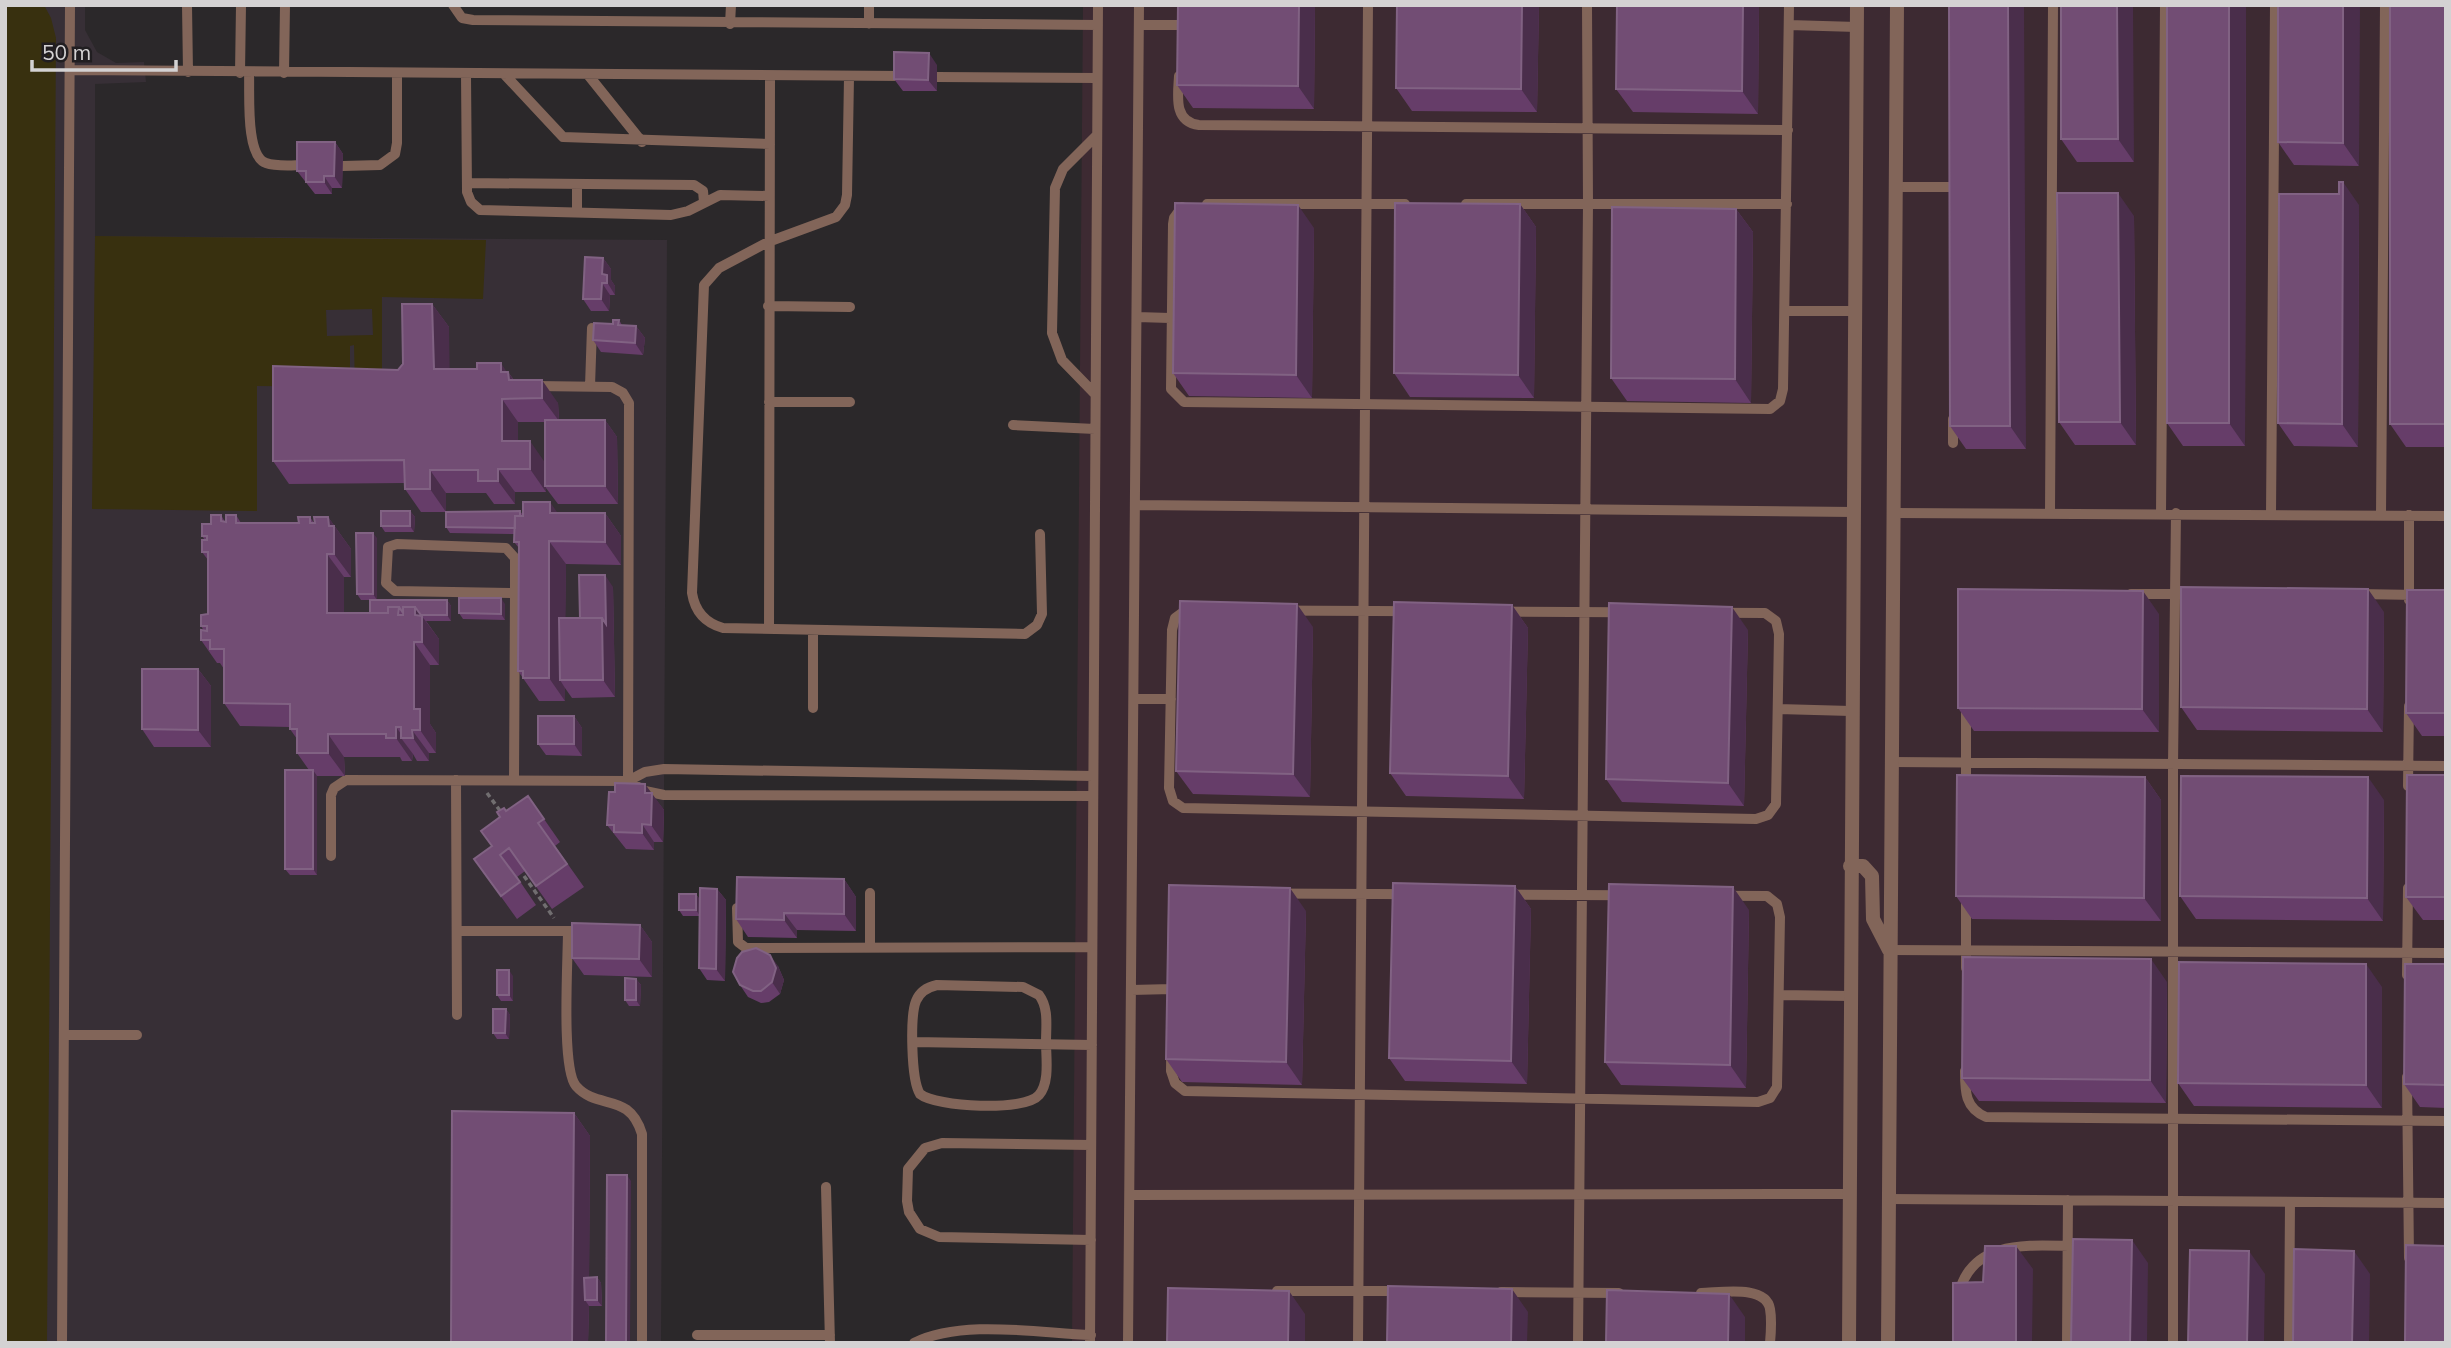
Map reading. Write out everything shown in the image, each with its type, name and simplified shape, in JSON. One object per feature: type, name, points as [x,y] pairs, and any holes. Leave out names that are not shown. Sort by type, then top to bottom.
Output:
[{"type":"street","points":[[1849,1343],[1857,5]]},
{"type":"street","points":[[1888,1343],[1889,950],[1896,513],[1894,187],[1897,5]]},
{"type":"street","points":[[1850,866],[1863,866],[1872,876],[1873,919],[1876,930],[1889,950]]},
{"type":"lane","points":[[62,1343],[70,5]]},
{"type":"lane","points":[[187,5],[188,72]]},
{"type":"lane","points":[[241,5],[244,73],[252,145],[256,156],[266,164],[305,165]]},
{"type":"lane","points":[[284,73],[285,5]]},
{"type":"lane","points":[[453,5],[462,18],[473,20],[1098,25]]},
{"type":"lane","points":[[730,24],[731,5]]},
{"type":"lane","points":[[869,5],[869,24]]},
{"type":"lane","points":[[914,1343],[949,1331],[1091,1339],[1098,5]]},
{"type":"lane","points":[[1128,1343],[1139,5]]},
{"type":"lane","points":[[1358,1343],[1368,5]]},
{"type":"lane","points":[[1578,1343],[1586,510],[1587,5]]},
{"type":"lane","points":[[1422,204],[1194,204],[1181,207],[1173,224],[1171,389],[1184,402],[1770,409],[1783,395],[1789,5]]},
{"type":"lane","points":[[2050,512],[2053,5]]},
{"type":"lane","points":[[2161,513],[2165,5]]},
{"type":"lane","points":[[2272,514],[2275,5]]},
{"type":"lane","points":[[2381,515],[2385,5]]},
{"type":"lane","points":[[1139,24],[1180,20],[1179,38]]},
{"type":"lane","points":[[1789,25],[1857,27]]},
{"type":"lane","points":[[1179,65],[1179,111],[1192,124],[1367,128],[1788,130]]},
{"type":"lane","points":[[70,70],[589,76],[903,76]]},
{"type":"lane","points":[[342,166],[380,165],[395,154],[397,74]]},
{"type":"lane","points":[[466,75],[467,183],[471,202],[485,212],[671,215],[688,211],[726,194],[769,195]]},
{"type":"lane","points":[[505,75],[563,137],[642,142],[770,144]]},
{"type":"lane","points":[[589,76],[642,142]]},
{"type":"lane","points":[[769,629],[770,77]]},
{"type":"lane","points":[[849,77],[845,205],[836,217],[768,242],[719,268],[704,285],[692,593],[696,608],[715,626],[1025,634],[1037,625],[1042,614],[1040,534]]},
{"type":"lane","points":[[937,77],[1097,78]]},
{"type":"lane","points":[[1095,394],[1062,360],[1052,333],[1055,188],[1063,169],[1096,136]]},
{"type":"lane","points":[[1954,200],[1955,173]]},
{"type":"lane","points":[[467,183],[694,185],[703,191],[704,202]]},
{"type":"lane","points":[[577,185],[577,213]]},
{"type":"lane","points":[[1894,187],[1955,187]]},
{"type":"lane","points":[[1450,204],[1787,204]]},
{"type":"lane","points":[[768,306],[850,307]]},
{"type":"lane","points":[[1786,311],[1855,311]]},
{"type":"lane","points":[[1137,317],[1170,318]]},
{"type":"lane","points":[[590,386],[592,328]]},
{"type":"lane","points":[[527,386],[618,389],[627,398],[631,410],[628,781]]},
{"type":"lane","points":[[769,402],[850,402]]},
{"type":"lane","points":[[1953,402],[1953,443]]},
{"type":"lane","points":[[1013,425],[1095,429]]},
{"type":"lane","points":[[1135,505],[1854,512]]},
{"type":"lane","points":[[1896,513],[2446,516]]},
{"type":"lane","points":[[2173,1343],[2172,952],[2176,513]]},
{"type":"lane","points":[[2409,516],[2409,608]]},
{"type":"lane","points":[[514,780],[515,593],[515,558],[506,548],[397,544],[386,551],[386,583],[395,591],[515,593]]},
{"type":"lane","points":[[2120,594],[2202,594]]},
{"type":"lane","points":[[2354,594],[2434,595]]},
{"type":"lane","points":[[1186,610],[1364,611],[1765,614],[1778,627],[1776,804],[1763,818],[1362,812],[1190,808],[1177,805],[1169,788],[1172,624],[1186,610]]},
{"type":"lane","points":[[813,630],[813,708]]},
{"type":"lane","points":[[1134,699],[1171,699]]},
{"type":"lane","points":[[1966,699],[1966,803]]},
{"type":"lane","points":[[2408,793],[2409,700]]},
{"type":"lane","points":[[1777,709],[1851,711]]},
{"type":"lane","points":[[1892,762],[2446,766]]},
{"type":"lane","points":[[331,856],[331,795],[339,783],[353,780],[628,781],[654,770],[1093,776]]},
{"type":"lane","points":[[802,793],[803,773]]},
{"type":"lane","points":[[456,780],[457,1015]]},
{"type":"lane","points":[[628,781],[645,791],[664,794],[1093,796]]},
{"type":"lane","points":[[2407,981],[2408,873]]},
{"type":"lane","points":[[1966,883],[1966,978]]},
{"type":"lane","points":[[870,893],[870,948]]},
{"type":"lane","points":[[1194,893],[1361,894],[1767,897],[1780,910],[1777,1087],[1764,1101],[1360,1095],[1191,1091],[1179,1088],[1171,1071],[1173,913],[1182,896],[1194,893]]},
{"type":"lane","points":[[737,899],[738,942],[743,947],[1092,947]]},
{"type":"lane","points":[[458,931],[581,931]]},
{"type":"lane","points":[[566,931],[569,1073],[584,1093],[626,1108],[639,1124],[642,1134],[642,1343]]},
{"type":"lane","points":[[1889,950],[2446,953]]},
{"type":"lane","points":[[937,985],[1023,987],[1034,991],[1045,1006],[1046,1044],[1044,1087],[1035,1099],[1019,1106],[938,1102],[925,1098],[914,1080],[915,1003],[922,992],[937,985]]},
{"type":"lane","points":[[1131,990],[1172,989]]},
{"type":"lane","points":[[1779,995],[1851,996]]},
{"type":"lane","points":[[64,1035],[137,1035]]},
{"type":"lane","points":[[914,1042],[1092,1045]]},
{"type":"lane","points":[[1965,1061],[1966,1098],[1970,1107],[1986,1117],[2446,1121]]},
{"type":"lane","points":[[2407,1065],[2409,1266]]},
{"type":"lane","points":[[1091,1144],[933,1144],[917,1153],[906,1178],[909,1212],[913,1221],[929,1234],[1091,1240]]},
{"type":"lane","points":[[697,1335],[830,1339],[827,1187]]},
{"type":"lane","points":[[1130,1195],[1850,1194]]},
{"type":"lane","points":[[1888,1199],[2446,1203]]},
{"type":"lane","points":[[2067,1343],[2068,1200]]},
{"type":"lane","points":[[2289,1343],[2290,1202]]},
{"type":"lane","points":[[1956,1310],[1960,1289],[1969,1272],[1984,1257],[2002,1248],[2022,1245],[2068,1246]]},
{"type":"lane","points":[[1261,1291],[1413,1291]]},
{"type":"lane","points":[[1496,1292],[1632,1293]]},
{"type":"lane","points":[[1685,1293],[1751,1293],[1763,1297],[1770,1308],[1770,1343]]},
{"type":"lane","points":[[945,1343],[949,1331]]},
{"type":"path","points":[[478,780],[505,817]]},
{"type":"path","points":[[524,876],[566,931]]},
{"type":"shaded area","points":[[5,5],[85,5],[85,30],[97,52],[116,63],[144,62],[146,82],[95,84],[95,236],[667,240],[661,1343],[5,1343]]},
{"type":"shaded area","points":[[1083,5],[2446,5],[2446,1343],[1072,1343]]},
{"type":"sand","points":[[5,5],[44,5],[51,18],[56,38],[47,1343],[5,1343]]},
{"type":"sand","points":[[95,236],[486,240],[483,299],[382,297],[382,387],[355,387],[354,345],[350,346],[350,387],[257,386],[257,511],[92,509]],"holes":[[[372,309],[373,335],[327,336],[326,310]]]},
{"type":"building","points":[[1178,5],[1299,5],[1298,86],[1177,85]]},
{"type":"building","points":[[1397,5],[1522,5],[1521,89],[1396,88]]},
{"type":"building","points":[[1617,5],[1743,5],[1742,91],[1616,89]]},
{"type":"building","points":[[1949,5],[2008,5],[2010,426],[1950,426]]},
{"type":"building","points":[[2061,5],[2117,5],[2118,139],[2061,139]]},
{"type":"building","points":[[2167,5],[2229,5],[2229,423],[2167,423]]},
{"type":"building","points":[[2278,5],[2343,5],[2343,143],[2278,142]]},
{"type":"building","points":[[2390,5],[2446,5],[2446,424],[2390,424]]},
{"type":"building","points":[[894,52],[929,53],[928,80],[894,79]]},
{"type":"building","points":[[297,142],[335,142],[334,176],[324,176],[324,182],[306,182],[306,171],[297,171]]},
{"type":"building","points":[[2339,182],[2343,182],[2342,424],[2278,423],[2279,194],[2339,194]]},
{"type":"building","points":[[2057,193],[2118,193],[2120,422],[2059,422]]},
{"type":"building","points":[[1175,203],[1298,205],[1296,375],[1173,373]]},
{"type":"building","points":[[1395,203],[1520,204],[1518,375],[1394,373]]},
{"type":"building","points":[[1612,207],[1736,209],[1735,379],[1611,378]]},
{"type":"building","points":[[585,257],[603,258],[602,274],[607,275],[607,283],[602,283],[601,299],[583,299]]},
{"type":"building","points":[[402,304],[432,304],[434,369],[477,369],[477,363],[501,363],[501,372],[508,372],[509,380],[542,380],[542,398],[502,399],[502,441],[530,441],[530,469],[498,469],[498,481],[478,481],[478,470],[430,470],[430,489],[405,489],[404,460],[273,461],[273,366],[398,370],[403,364]]},
{"type":"building","points":[[613,320],[619,320],[618,325],[636,326],[635,343],[593,340],[594,323],[613,324]]},
{"type":"building","points":[[545,420],[605,420],[605,486],[545,486]]},
{"type":"building","points":[[523,502],[550,502],[550,513],[605,513],[605,542],[549,541],[549,678],[523,678],[523,671],[518,671],[519,542],[514,542],[515,516],[523,516]]},
{"type":"building","points":[[381,511],[410,511],[410,526],[381,526]]},
{"type":"building","points":[[520,511],[520,516],[515,516],[515,528],[446,527],[446,512]]},
{"type":"building","points":[[211,515],[221,515],[221,521],[226,522],[226,515],[236,515],[236,523],[299,523],[298,517],[310,517],[310,523],[315,523],[314,517],[328,517],[329,526],[334,526],[334,554],[327,554],[327,613],[388,613],[388,607],[399,607],[398,615],[403,615],[403,607],[415,607],[415,615],[422,616],[422,642],[414,642],[414,709],[420,709],[420,730],[412,730],[413,738],[401,738],[401,727],[396,727],[396,738],[386,738],[386,734],[328,734],[328,753],[297,753],[297,729],[290,729],[290,704],[224,703],[224,649],[210,649],[210,640],[201,640],[201,630],[207,631],[207,626],[201,626],[201,615],[208,614],[208,552],[202,552],[202,540],[207,540],[207,536],[202,536],[202,524],[211,524]]},
{"type":"building","points":[[356,533],[373,533],[373,594],[357,594]]},
{"type":"building","points":[[579,575],[605,575],[606,624],[602,618],[580,618]]},
{"type":"building","points":[[2181,587],[2368,589],[2367,709],[2181,707]]},
{"type":"building","points":[[1958,589],[2143,591],[2142,709],[1958,708]]},
{"type":"building","points":[[2407,590],[2446,590],[2446,713],[2406,713]]},
{"type":"building","points":[[459,598],[501,598],[501,614],[459,613]]},
{"type":"building","points":[[370,600],[447,600],[447,615],[421,615],[415,607],[403,607],[403,613],[399,607],[388,607],[388,613],[370,613]]},
{"type":"building","points":[[1180,601],[1297,604],[1293,774],[1176,771]]},
{"type":"building","points":[[1394,602],[1512,605],[1508,776],[1390,773]]},
{"type":"building","points":[[1609,603],[1732,607],[1728,783],[1606,779]]},
{"type":"building","points":[[559,618],[602,618],[603,680],[560,680]]},
{"type":"building","points":[[142,669],[198,669],[198,730],[142,729]]},
{"type":"building","points":[[538,716],[574,716],[574,744],[538,744]]},
{"type":"building","points":[[285,770],[313,770],[313,869],[285,869]]},
{"type":"building","points":[[1957,775],[2145,777],[2144,898],[1956,896]]},
{"type":"building","points":[[2407,775],[2446,775],[2446,897],[2406,897]]},
{"type":"building","points":[[2181,776],[2368,777],[2367,898],[2180,896]]},
{"type":"building","points":[[615,783],[645,784],[645,793],[652,793],[651,825],[642,824],[642,833],[614,832],[614,825],[607,825],[609,792],[615,792]]},
{"type":"building","points":[[528,796],[544,819],[538,823],[567,864],[536,886],[509,848],[500,855],[520,882],[501,896],[474,859],[492,846],[481,831],[500,817],[497,812],[504,808],[506,811]]},
{"type":"building","points":[[737,877],[844,879],[844,914],[784,913],[784,920],[736,919]]},
{"type":"building","points":[[1393,883],[1515,886],[1511,1061],[1389,1058]]},
{"type":"building","points":[[1609,884],[1733,887],[1730,1065],[1605,1062]]},
{"type":"building","points":[[1169,885],[1290,888],[1286,1062],[1166,1059]]},
{"type":"building","points":[[700,888],[717,889],[716,969],[699,968]]},
{"type":"building","points":[[679,894],[696,894],[696,910],[679,910]]},
{"type":"building","points":[[572,923],[640,925],[639,959],[572,958]]},
{"type":"building","points":[[756,948],[770,955],[776,968],[772,982],[761,991],[753,991],[740,985],[733,972],[742,952]]},
{"type":"building","points":[[1963,957],[2151,959],[2150,1080],[1962,1078]]},
{"type":"building","points":[[2179,962],[2366,964],[2366,1085],[2178,1083]]},
{"type":"building","points":[[2405,964],[2446,964],[2446,1085],[2404,1084]]},
{"type":"building","points":[[497,970],[509,970],[509,995],[497,995]]},
{"type":"building","points":[[625,978],[636,979],[636,1000],[625,1000]]},
{"type":"building","points":[[493,1009],[506,1009],[505,1033],[493,1033]]},
{"type":"building","points":[[452,1111],[574,1113],[572,1343],[451,1343]]},
{"type":"building","points":[[607,1175],[627,1175],[626,1343],[606,1343]]},
{"type":"building","points":[[2073,1239],[2132,1240],[2130,1343],[2071,1343]]},
{"type":"building","points":[[2406,1245],[2446,1246],[2446,1343],[2405,1343]]},
{"type":"building","points":[[1985,1246],[2016,1246],[2016,1343],[1953,1343],[1953,1283],[1983,1282]]},
{"type":"building","points":[[2294,1249],[2354,1251],[2352,1343],[2293,1343]]},
{"type":"building","points":[[2190,1250],[2249,1251],[2247,1343],[2188,1343]]},
{"type":"building","points":[[597,1277],[597,1300],[585,1300],[584,1278]]},
{"type":"building","points":[[1388,1286],[1512,1289],[1511,1343],[1387,1343]]},
{"type":"building","points":[[1168,1288],[1289,1291],[1288,1343],[1167,1343]]},
{"type":"building","points":[[1607,1290],[1729,1294],[1728,1343],[1606,1343]]}]
